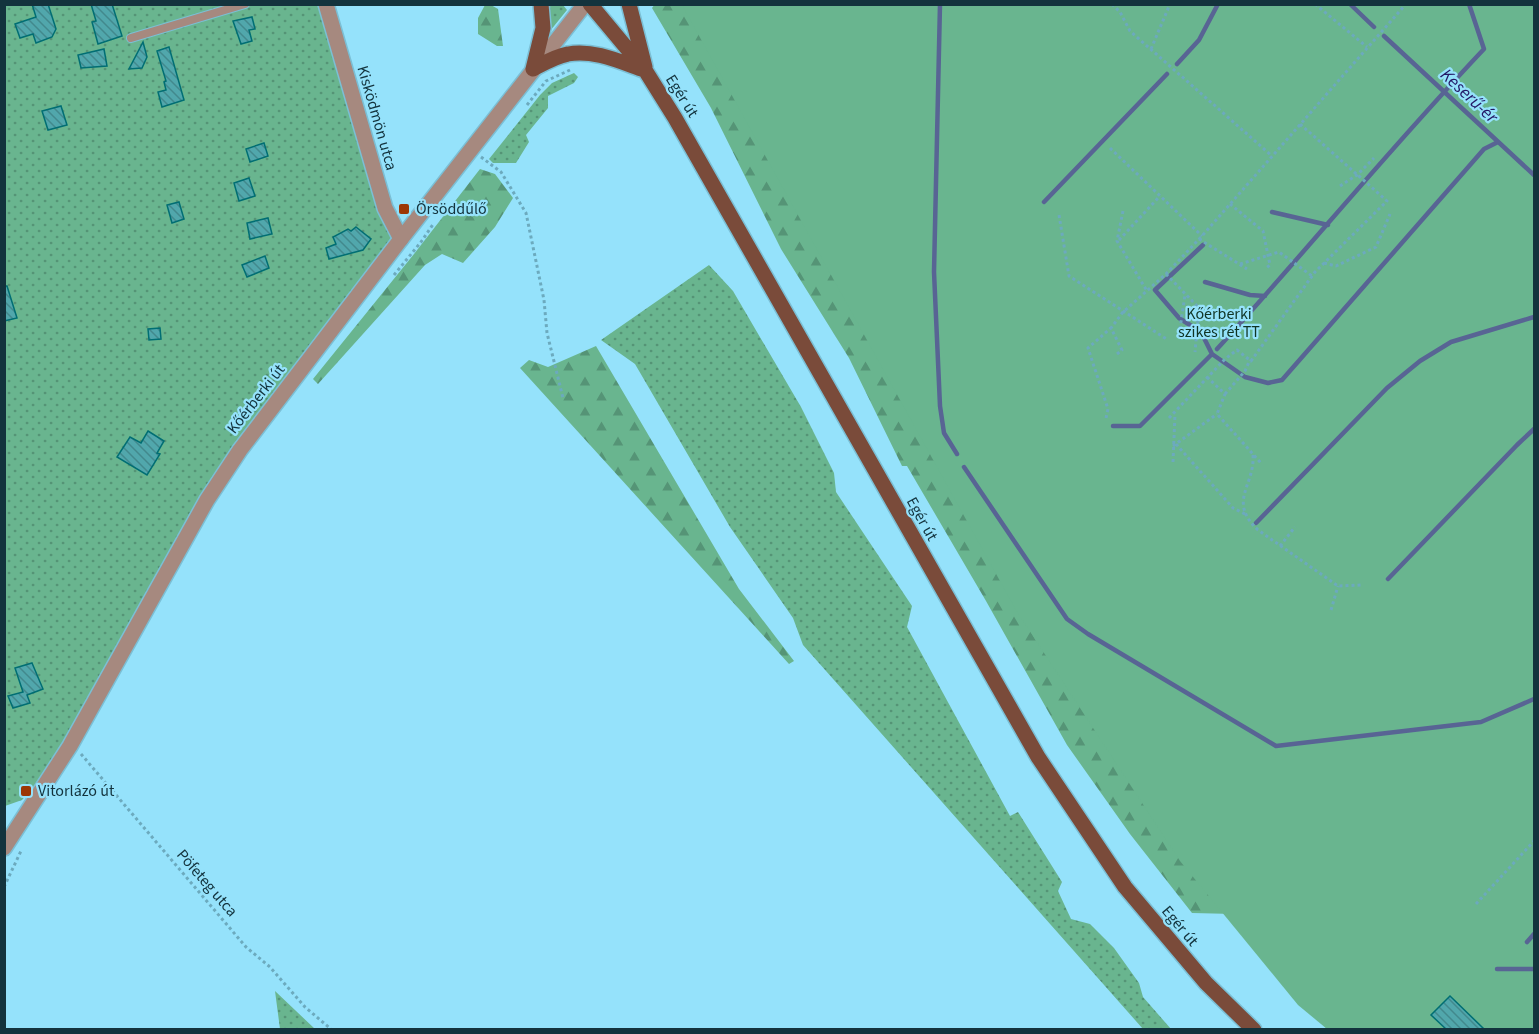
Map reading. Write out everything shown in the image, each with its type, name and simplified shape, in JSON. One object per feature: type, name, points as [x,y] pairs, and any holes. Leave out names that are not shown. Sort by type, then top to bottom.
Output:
[{"type":"main road","points":[[533,69],[543,28],[541,4]]},
{"type":"main road","name":"Egér út","points":[[590,4],[645,70],[691,144],[1038,757],[1125,887],[1206,983],[1254,1029]]},
{"type":"main road","points":[[629,4],[645,70]]},
{"type":"main road","points":[[533,69],[556,57],[575,53],[607,57],[645,70]]},
{"type":"street","name":"Kisködmön utca","points":[[326,4],[385,208],[401,239]]},
{"type":"street","name":"Kőérberki út","points":[[12,839],[70,746],[207,500],[240,450],[585,4]]},
{"type":"lane","points":[[131,39],[245,4]]},
{"type":"path","points":[[1112,4],[1120,12],[1130,31],[1272,156]]},
{"type":"path","points":[[1151,49],[1170,4]]},
{"type":"path","points":[[1315,4],[1368,48]]},
{"type":"path","points":[[1106,418],[1108,409],[1088,348],[1111,328],[1123,312],[1166,274],[1202,236],[1406,4]]},
{"type":"path","points":[[525,106],[546,81],[574,68],[575,53]]},
{"type":"path","points":[[1175,445],[1216,414],[1225,394],[1245,371],[1250,360],[1312,276],[1387,201],[1300,124]]},
{"type":"path","points":[[1110,148],[1202,236]]},
{"type":"path","points":[[471,149],[501,172],[526,213],[544,300],[547,333],[563,398]]},
{"type":"path","points":[[477,166],[484,158]]},
{"type":"path","points":[[1340,186],[1357,175],[1374,158]]},
{"type":"path","points":[[1117,241],[1160,196]]},
{"type":"path","points":[[1230,204],[1263,231],[1270,265],[1265,268]]},
{"type":"path","points":[[1123,211],[1117,241],[1147,291]]},
{"type":"path","points":[[1324,263],[1336,266],[1376,247],[1390,214]]},
{"type":"path","points":[[1059,215],[1069,276],[1168,340]]},
{"type":"path","points":[[394,275],[422,242],[437,218]]},
{"type":"path","points":[[1199,239],[1247,268]]},
{"type":"path","points":[[1240,264],[1279,252],[1312,276]]},
{"type":"path","points":[[1166,274],[1199,308],[1195,352]]},
{"type":"path","points":[[1179,335],[1185,294]]},
{"type":"path","points":[[1111,328],[1122,350],[1117,354]]},
{"type":"path","points":[[1169,418],[1225,359],[1237,350],[1250,360]]},
{"type":"path","points":[[1208,377],[1225,394]]},
{"type":"path","points":[[1173,462],[1175,412]]},
{"type":"path","points":[[1216,414],[1260,463]]},
{"type":"path","points":[[1175,445],[1233,508],[1245,514]]},
{"type":"path","points":[[1253,455],[1254,465],[1244,496],[1245,514],[1249,521],[1258,530],[1338,586],[1362,585]]},
{"type":"path","points":[[1280,546],[1294,527]]},
{"type":"path","points":[[1331,610],[1338,586]]},
{"type":"path","name":"Pöfeteg utca","points":[[70,746],[80,753],[246,947],[270,967],[304,1007],[332,1029]]},
{"type":"path","points":[[4,887],[14,869],[12,839]]},
{"type":"path","points":[[1476,904],[1534,841]]},
{"type":"green space","points":[[655,4],[743,5],[1327,1029],[1234,914],[1192,913],[1130,834],[1067,745],[907,466],[902,466],[849,358],[781,249],[711,108],[652,8]]},
{"type":"green space","points":[[4,5],[326,5],[401,239],[240,450],[70,746],[22,800],[5,806]]},
{"type":"green space","points":[[485,5],[498,9],[503,46],[497,46],[478,34],[478,18]]},
{"type":"green space","points":[[547,5],[563,5],[567,10],[550,31]]},
{"type":"green space","name":"Kőérberki szikes rét TT","points":[[682,5],[1534,5],[1534,1029],[1327,1029],[1298,1005],[1180,861],[1016,610]]},
{"type":"green space","points":[[574,73],[578,77],[574,83],[548,96],[548,108],[526,135],[529,142],[516,163],[493,163],[489,159],[540,95],[552,83]]},
{"type":"green space","points":[[480,169],[495,174],[513,198],[495,227],[463,263],[442,254],[425,265],[318,384],[313,379]]},
{"type":"green space","points":[[709,265],[733,291],[801,407],[834,473],[836,492],[912,606],[907,627],[1010,816],[1018,812],[1062,882],[1058,891],[1071,919],[1090,924],[1114,948],[1139,983],[1143,997],[1171,1029],[1143,1029],[803,645],[793,618],[730,527],[635,364],[601,340]]},
{"type":"green space","points":[[596,346],[739,589],[794,661],[789,664],[520,368],[529,360],[548,367]]},
{"type":"green space","points":[[275,991],[315,1029],[280,1029]]},
{"type":"building","points":[[32,4],[48,4],[56,29],[52,37],[36,43],[33,34],[20,38],[15,24],[36,17]]},
{"type":"building","points":[[91,4],[112,4],[122,36],[98,44],[92,22],[96,21]]},
{"type":"building","points":[[252,17],[255,29],[249,30],[252,41],[241,44],[233,21]]},
{"type":"building","points":[[143,42],[147,57],[142,68],[129,69]]},
{"type":"building","points":[[169,47],[184,100],[162,107],[158,92],[166,90],[164,82],[166,81],[157,51]]},
{"type":"building","points":[[104,49],[107,66],[81,68],[78,55]]},
{"type":"building","points":[[61,106],[67,125],[48,130],[42,111]]},
{"type":"building","points":[[264,143],[268,156],[250,162],[246,149]]},
{"type":"building","points":[[249,178],[255,196],[239,201],[234,183]]},
{"type":"building","points":[[179,202],[184,219],[172,223],[167,205]]},
{"type":"building","points":[[268,218],[272,234],[250,239],[247,223]]},
{"type":"building","points":[[356,227],[371,239],[363,250],[329,259],[326,248],[336,244],[333,237]]},
{"type":"building","points":[[265,256],[269,268],[247,277],[242,265]]},
{"type":"building","points":[[4,286],[7,286],[17,318],[4,321]]},
{"type":"building","points":[[160,328],[161,339],[149,340],[148,329]]},
{"type":"building","points":[[148,431],[164,441],[157,453],[160,454],[147,475],[117,457],[130,437],[141,443]]},
{"type":"building","points":[[32,663],[43,689],[27,695],[30,703],[13,708],[8,696],[23,692],[15,668]]},
{"type":"building","points":[[1450,996],[1484,1029],[1446,1029],[1431,1015]]},
{"type":"waterway","points":[[940,4],[934,272],[940,406],[944,433],[957,454]]},
{"type":"waterway","points":[[1177,64],[1199,40],[1218,4]]},
{"type":"waterway","name":"Keserű-ér","points":[[1350,4],[1374,27]]},
{"type":"waterway","points":[[1217,349],[1484,49],[1469,4]]},
{"type":"waterway","name":"Keserű-ér","points":[[1384,36],[1534,175]]},
{"type":"waterway","points":[[1044,202],[1167,74]]},
{"type":"waterway","points":[[1203,245],[1155,290],[1179,318],[1201,332],[1212,354],[1245,377],[1268,383],[1282,380],[1484,149],[1498,142]]},
{"type":"waterway","points":[[1272,212],[1328,225]]},
{"type":"waterway","points":[[1205,282],[1250,295],[1265,296]]},
{"type":"waterway","points":[[1256,523],[1387,388],[1420,361],[1451,342],[1534,317]]},
{"type":"waterway","points":[[1113,426],[1140,426],[1212,354]]},
{"type":"waterway","points":[[1388,579],[1534,429]]},
{"type":"waterway","points":[[964,467],[1067,619],[1088,634],[1276,746],[1481,722],[1534,699]]},
{"type":"waterway","points":[[1527,942],[1534,934]]},
{"type":"waterway","points":[[1497,969],[1534,969]]},
{"type":"place","name":"Örsöddűlő","points":[[404,209]]},
{"type":"place","name":"Vitorlázó út","points":[[26,791]]}]
